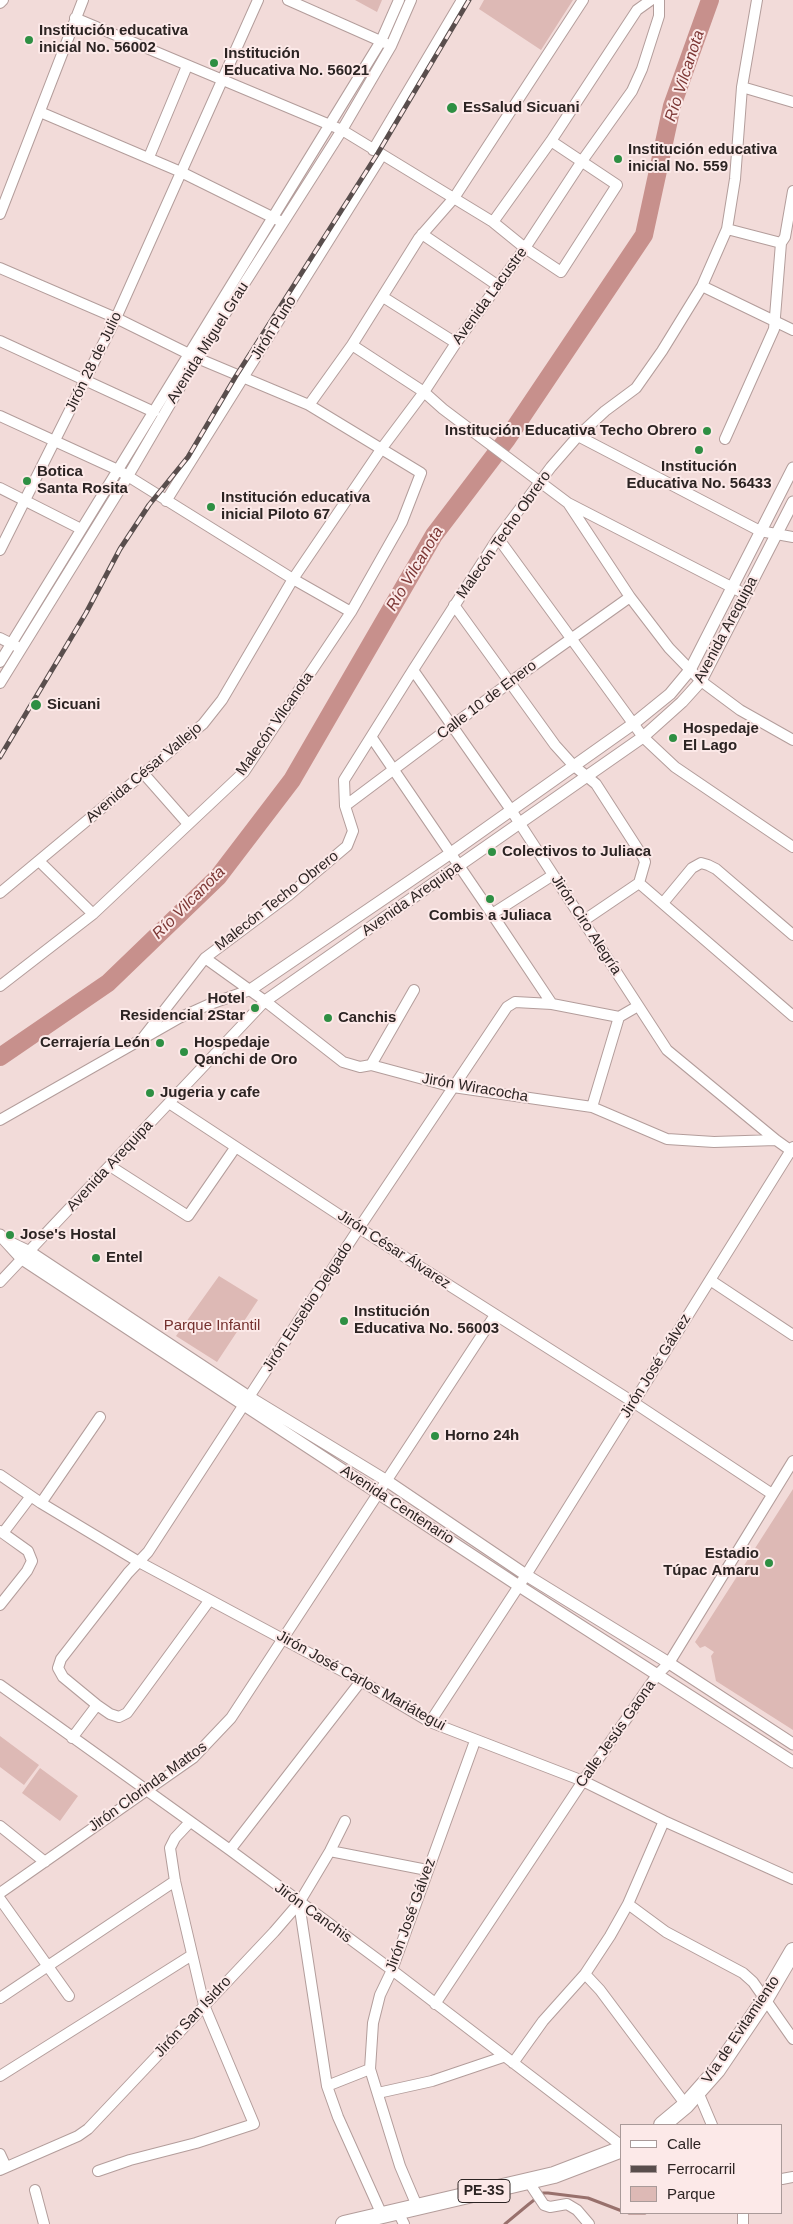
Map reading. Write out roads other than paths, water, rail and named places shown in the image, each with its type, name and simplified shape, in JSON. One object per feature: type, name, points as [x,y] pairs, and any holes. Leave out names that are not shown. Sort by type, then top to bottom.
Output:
[{"type":"highway","name":"Vía de Evitamiento","points":[[663,2124],[686,2105],[717,2070],[765,1999],[793,1950]]},
{"type":"highway","name":"PE-3S","points":[[344,2224],[382,2215],[401,2218],[416,2206],[534,2192],[554,2175],[620,2149]]},
{"type":"street","points":[[0,3],[3,0]]},
{"type":"street","points":[[0,214],[83,0]]},
{"type":"street","name":"Jirón 28 de Julio","points":[[0,550],[24,498],[86,380],[116,318],[258,0]]},
{"type":"street","points":[[288,0],[386,43]]},
{"type":"street","name":"Avenida Miguel Grau","points":[[0,683],[128,476],[192,356],[272,216],[330,125],[386,43],[399,0]]},
{"type":"street","name":"Avenida Miguel Grau","points":[[0,662],[154,412],[283,223],[342,130],[386,43],[411,0]]},
{"type":"street","name":"Jirón Puno","points":[[166,501],[378,152],[462,0]]},
{"type":"street","points":[[309,405],[352,345],[422,234],[454,198],[583,0]]},
{"type":"street","points":[[493,222],[551,141],[637,10],[652,0]]},
{"type":"street","name":"Avenida Lacustre","points":[[293,579],[382,448],[424,392],[497,284],[525,248],[635,83],[642,69],[659,16],[659,0]]},
{"type":"street","name":"Malecón Techo Obrero","points":[[142,1039],[205,958],[289,895],[347,846],[353,831],[345,806],[344,780],[454,605],[498,538],[541,484],[551,468],[578,436],[605,411],[636,388],[662,351],[702,286],[727,229],[735,179],[742,88],[757,0]]},
{"type":"street","points":[[76,18],[342,130],[493,222],[525,248],[561,272],[616,185],[551,141]]},
{"type":"street","points":[[149,157],[187,66]]},
{"type":"street","points":[[742,88],[793,102]]},
{"type":"street","points":[[40,112],[149,157],[283,223]]},
{"type":"street","points":[[725,439],[774,329],[781,243],[785,237],[793,191]]},
{"type":"street","points":[[727,229],[781,243]]},
{"type":"street","points":[[422,234],[497,284]]},
{"type":"street","points":[[0,268],[116,318],[192,356],[309,405],[382,448]]},
{"type":"street","points":[[702,286],[793,330]]},
{"type":"street","points":[[383,297],[456,343]]},
{"type":"street","points":[[0,341],[154,412]]},
{"type":"street","points":[[352,345],[424,392],[443,409],[568,503],[745,594]]},
{"type":"street","points":[[0,416],[118,470],[293,579],[351,612]]},
{"type":"street","points":[[578,436],[760,531],[793,537]]},
{"type":"street","name":"Malecón Vilcanota","points":[[0,986],[93,914],[244,772],[351,612],[402,522],[421,473],[382,448]]},
{"type":"street","name":"Avenida Arequipa","points":[[250,990],[451,853],[632,724],[670,694],[690,670],[793,468]]},
{"type":"street","points":[[0,488],[24,498],[81,529]]},
{"type":"street","name":"Avenida Arequipa","points":[[0,1282],[265,1001],[643,737],[682,702],[701,680],[793,502]]},
{"type":"street","points":[[568,503],[630,597],[669,648],[701,680],[740,710],[793,740]]},
{"type":"street","points":[[498,538],[643,737],[675,767],[793,847]]},
{"type":"street","name":"Avenida César Vallejo","points":[[0,893],[203,724],[222,700],[293,579]]},
{"type":"street","name":"Calle 10 de Enero","points":[[345,806],[510,682],[630,597]]},
{"type":"street","points":[[454,605],[555,745],[573,765],[596,784],[643,857],[645,862],[640,884],[583,920]]},
{"type":"street","points":[[0,638],[22,648]]},
{"type":"street","name":"Jirón Ciro Alegría","points":[[413,670],[520,823],[667,1050],[776,1140],[792,1149]]},
{"type":"street","points":[[372,738],[552,1004]]},
{"type":"street","points":[[144,774],[188,824]]},
{"type":"street","points":[[39,861],[93,914]]},
{"type":"street","points":[[663,903],[692,868],[701,863],[716,869],[793,935]]},
{"type":"street","points":[[492,914],[553,875]]},
{"type":"street","points":[[640,884],[793,1016]]},
{"type":"street","name":"Jirón Wiracocha","points":[[205,958],[265,1001],[343,1062],[360,1067],[371,1065],[453,1087],[592,1106],[667,1139],[714,1142],[776,1140]]},
{"type":"street","points":[[0,1120],[179,1018],[210,1004],[250,990]]},
{"type":"street","points":[[371,1065],[414,990]]},
{"type":"street","name":"Jirón Eusebio Delgado","points":[[97,1704],[64,1677],[58,1668],[67,1652],[148,1552],[359,1228],[507,1007],[515,1002],[552,1004],[619,1017]]},
{"type":"street","points":[[592,1106],[619,1017],[638,1006]]},
{"type":"street","name":"Jirón César Álvarez","points":[[169,1103],[359,1228],[633,1402],[772,1494]]},
{"type":"street","points":[[110,1166],[188,1216],[236,1148]]},
{"type":"street","name":"Jirón José Gálvez","points":[[430,1722],[526,1575],[792,1149]]},
{"type":"street","points":[[4,1238],[26,1256],[247,1401],[388,1481],[526,1575],[669,1663],[793,1744]]},
{"type":"street","points":[[710,1280],[793,1335]]},
{"type":"street","name":"Jirón Clorinda Mattos","points":[[0,1894],[193,1758],[232,1718],[380,1494],[495,1315]]},
{"type":"street","name":"Avenida Centenario","points":[[247,1401],[380,1494],[518,1586],[793,1762]]},
{"type":"street","points":[[41,1503],[100,1417]]},
{"type":"street","name":"Calle Jesús Gaona","points":[[435,2004],[583,1781],[657,1674],[669,1663],[793,1461]]},
{"type":"street","name":"Jirón José Carlos Mariátegui","points":[[0,1475],[41,1503],[139,1562],[285,1639],[430,1722],[583,1781],[664,1821],[793,1878]]},
{"type":"street","points":[[0,1605],[27,1571],[32,1560],[28,1551],[2,1532],[30,1496]]},
{"type":"street","points":[[72,1738],[97,1704],[110,1714],[119,1717],[127,1713],[210,1600]]},
{"type":"street","points":[[230,1850],[361,1681]]},
{"type":"street","name":"Jirón Canchis","points":[[0,1685],[230,1850],[299,1903],[392,1970],[620,2146]]},
{"type":"street","name":"Jirón José Gálvez","points":[[416,2206],[400,2166],[370,2068],[373,2023],[380,1995],[392,1970],[476,1740]]},
{"type":"street","name":"Jirón San Isidro","points":[[3,2168],[78,2136],[88,2129],[274,1932],[299,1903],[330,1851],[345,1820]]},
{"type":"street","points":[[513,2063],[543,2021],[584,1974],[628,1904],[664,1821]]},
{"type":"street","points":[[98,2171],[254,2124],[204,2005],[175,1881],[170,1848],[175,1838],[190,1822]]},
{"type":"street","points":[[0,1826],[45,1862]]},
{"type":"street","points":[[330,1851],[427,1870]]},
{"type":"street","points":[[0,1998],[175,1881]]},
{"type":"street","points":[[0,1899],[69,1996]]},
{"type":"street","points":[[299,1903],[327,2086],[338,2117],[382,2215]]},
{"type":"street","points":[[628,1904],[666,1932],[743,1973],[753,1982],[793,2039]]},
{"type":"street","points":[[0,2076],[192,1954]]},
{"type":"street","points":[[584,1974],[600,1990],[686,2105]]},
{"type":"street","points":[[378,2093],[432,2081],[503,2057]]},
{"type":"street","points":[[327,2086],[370,2068]]},
{"type":"street","points":[[698,2092],[712,2124]]},
{"type":"street","points":[[0,2154],[3,2168]]},
{"type":"street","points":[[35,2190],[44,2224]]},
{"type":"street","points":[[534,2192],[544,2205],[567,2204],[577,2210],[589,2224]]},
{"type":"waterway","name":"Río Vilcanota","points":[[0,1057],[108,983],[218,877],[292,780],[434,535],[507,439],[644,235],[672,106],[710,0]]},
{"type":"waterway","points":[[505,2224],[543,2193],[588,2198],[620,2210]]},
{"type":"railway","points":[[0,757],[86,613],[120,549],[149,505],[188,457],[236,376],[378,153],[469,0]]},
{"type":"place","name":"Institución educativa inicial No. 56002","points":[[29,40]]},
{"type":"place","name":"Institución Educativa No. 56021","points":[[214,63]]},
{"type":"place","name":"EsSalud Sicuani","points":[[452,108]]},
{"type":"place","name":"Institución educativa inicial No. 559","points":[[618,159]]},
{"type":"place","name":"Institución Educativa Techo Obrero","points":[[707,431]]},
{"type":"place","name":"Institución Educativa No. 56433","points":[[699,450]]},
{"type":"place","name":"Botica Santa Rosita","points":[[27,481]]},
{"type":"place","name":"Institución educativa inicial Piloto 67","points":[[211,507]]},
{"type":"place","name":"Sicuani","points":[[36,705]]},
{"type":"place","name":"Hospedaje El Lago","points":[[673,738]]},
{"type":"place","name":"Colectivos to Juliaca","points":[[492,852]]},
{"type":"place","name":"Combis a Juliaca","points":[[490,899]]},
{"type":"place","name":"Hotel Residencial 2Star","points":[[255,1008]]},
{"type":"place","name":"Canchis","points":[[328,1018]]},
{"type":"place","name":"Cerrajería León","points":[[160,1043]]},
{"type":"place","name":"Hospedaje Qanchi de Oro","points":[[184,1052]]},
{"type":"place","name":"Jugeria y cafe","points":[[150,1093]]},
{"type":"place","name":"Jose's Hostal","points":[[10,1235]]},
{"type":"place","name":"Entel","points":[[96,1258]]},
{"type":"place","name":"Institución Educativa No. 56003","points":[[344,1321]]},
{"type":"place","name":"Horno 24h","points":[[435,1436]]},
{"type":"place","name":"Estadio Túpac Amaru","points":[[769,1563]]},
{"type":"park label","name":"Parque Infantil","points":[[212,1326]]}]
